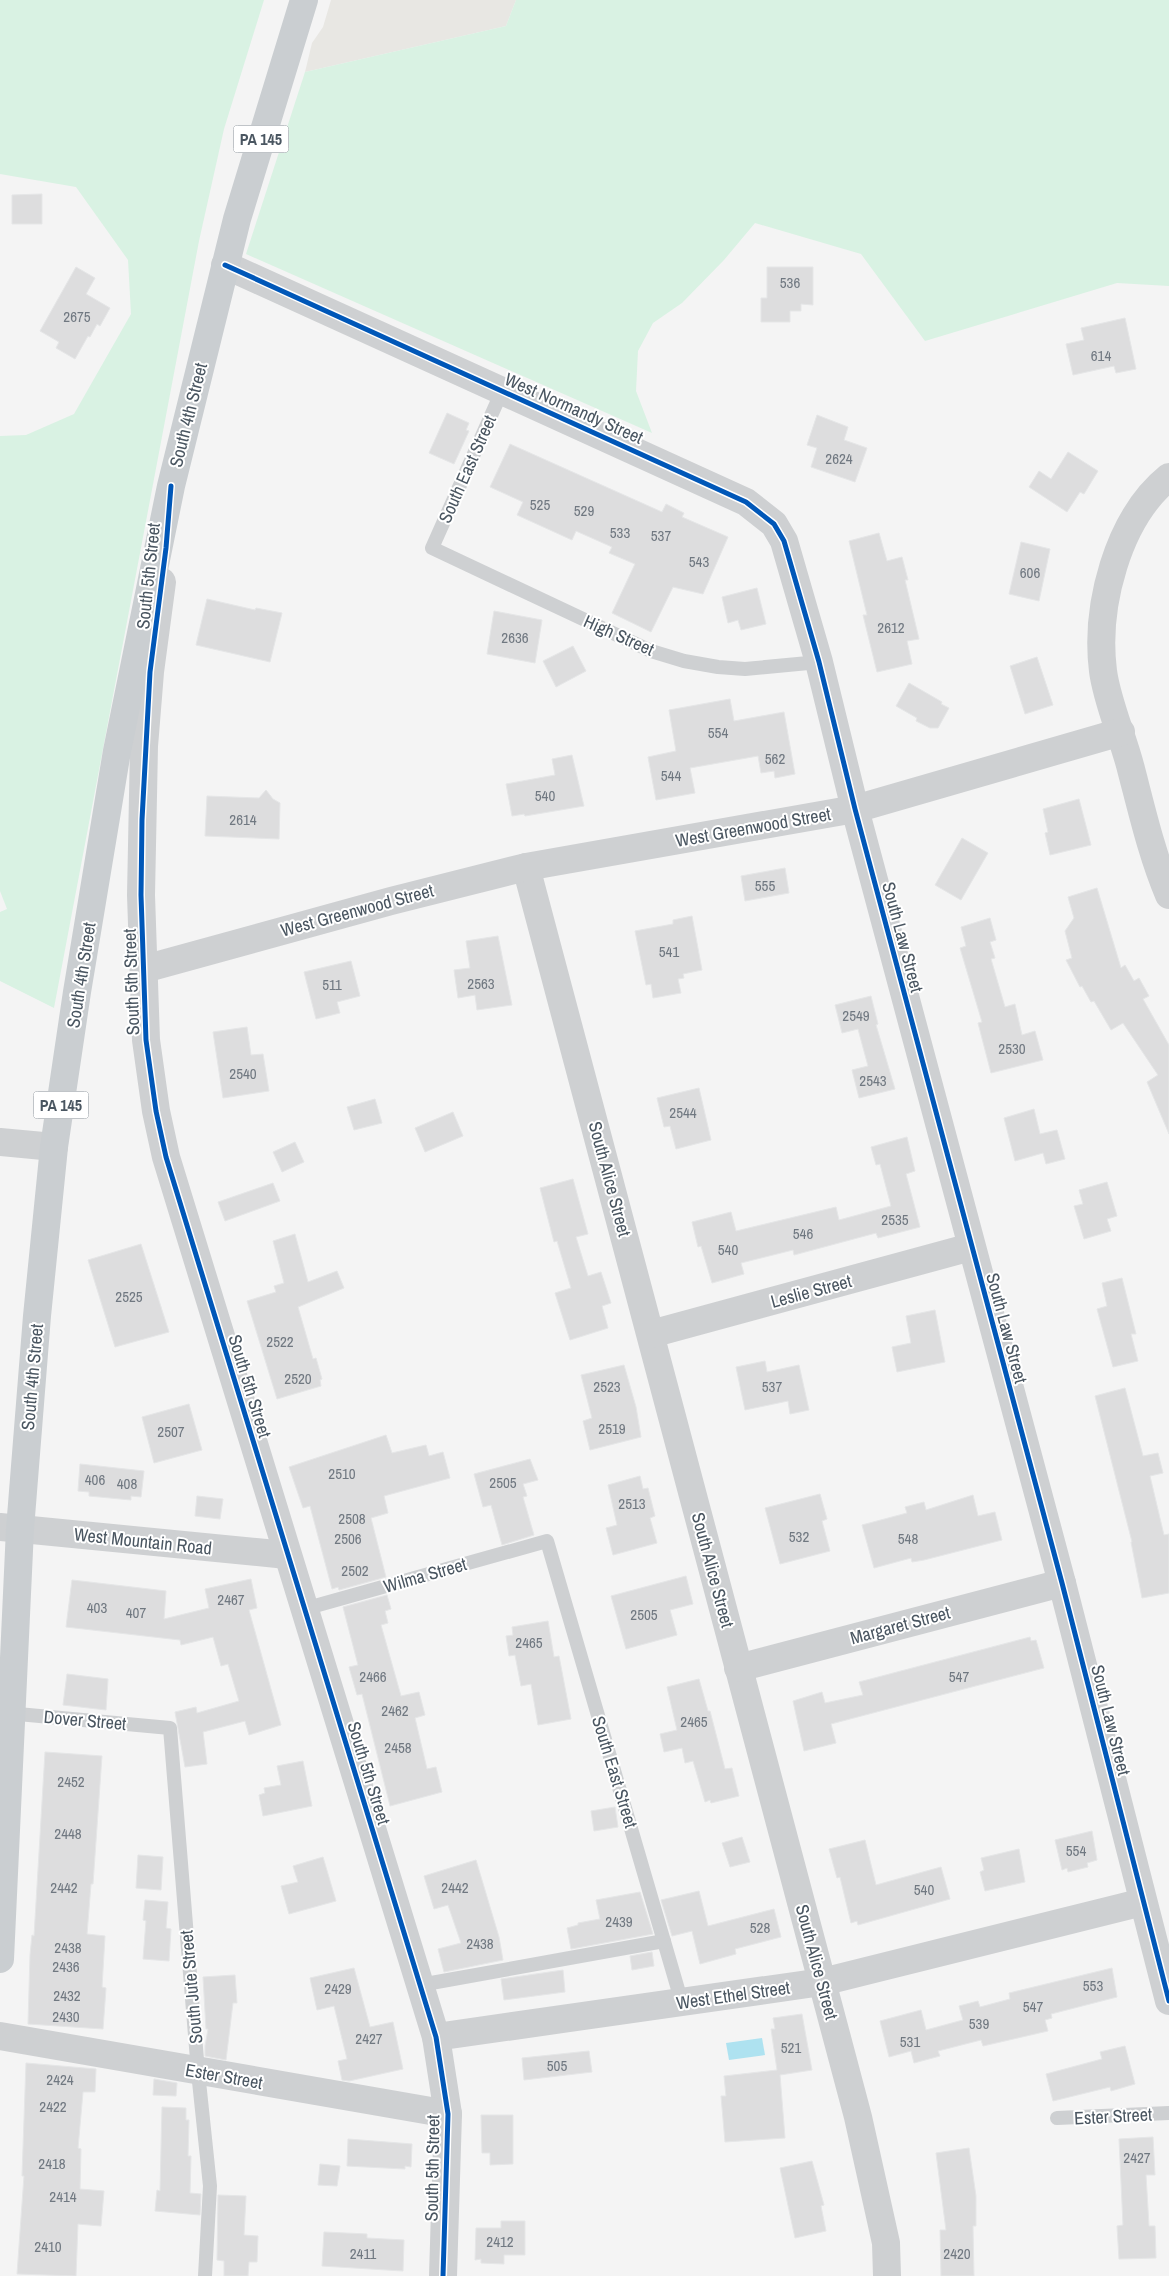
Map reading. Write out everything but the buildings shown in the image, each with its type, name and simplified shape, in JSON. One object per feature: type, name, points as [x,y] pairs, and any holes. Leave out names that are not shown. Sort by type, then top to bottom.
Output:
[{"type":"main road","name":"South 4th Street","points":[[0,1959],[10,1528],[37,1316],[54,1147],[117,751],[171,486],[237,219],[302,6]]},
{"type":"street","name":"West Normandy Street","points":[[225,265],[746,502],[774,524],[784,541],[819,662]]},
{"type":"street","points":[[1169,477],[1147,501],[1127,532],[1112,569],[1103,607],[1102,631],[1103,671],[1110,702],[1121,732],[1154,855],[1169,895]]},
{"type":"street","name":"South 5th Street","points":[[171,486],[159,610],[150,672],[144,746],[142,839],[146,1040],[156,1111],[166,1157],[436,2037],[448,2114],[443,2276]]},
{"type":"street","name":"South Law Street","points":[[819,662],[855,809],[1062,1583],[1169,2002]]},
{"type":"street","name":"West Greenwood Street","points":[[144,969],[391,900],[526,867],[855,809],[1121,732]]},
{"type":"street","name":"South Alice Street","points":[[526,867],[822,1982],[877,2197],[886,2242],[887,2276]]},
{"type":"street","points":[[0,1142],[54,1147]]},
{"type":"street","name":"Leslie Street","points":[[651,1334],[971,1247]]},
{"type":"street","name":"West Mountain Road","points":[[10,1528],[287,1555]]},
{"type":"street","name":"Margaret Street","points":[[738,1668],[1062,1583]]},
{"type":"street","name":"West Ethel Street","points":[[436,2037],[822,1982],[1143,1902]]},
{"type":"street","name":"Ester Street","points":[[0,2036],[198,2072],[448,2114]]},
{"type":"lane","name":"South East Street","points":[[432,548],[502,391]]},
{"type":"lane","name":"High Street","points":[[432,548],[651,651],[684,661],[745,669],[819,662]]},
{"type":"lane","name":"South East Street","points":[[547,1541],[682,2003]]},
{"type":"lane","name":"Wilma Street","points":[[304,1609],[547,1541]]},
{"type":"lane","name":"Dover Street","points":[[6,1713],[170,1728]]},
{"type":"lane","name":"South Jute Street","points":[[170,1728],[198,2072],[210,2186],[205,2276]]},
{"type":"lane","points":[[420,1985],[664,1941]]},
{"type":"lane","name":"Ester Street","points":[[1057,2118],[1169,2113]]},
{"type":"shaded area","points":[[331,0],[516,0],[506,26],[305,72],[312,43],[323,27]]},
{"type":"green space","points":[[0,0],[264,0],[224,129],[199,241],[54,1008],[0,981],[0,912],[7,909],[0,891],[0,436],[26,435],[74,414],[131,314],[128,260],[76,187],[0,174]]},
{"type":"green space","points":[[516,0],[1169,0],[1169,286],[1117,283],[925,341],[861,254],[755,223],[724,260],[682,303],[653,323],[638,351],[636,391],[652,433],[246,254],[305,72],[506,26]]},
{"type":"water","points":[[762,2038],[765,2055],[729,2060],[726,2043]]},
{"type":"cycle path","points":[[225,265],[746,502],[774,524],[784,541],[819,662],[855,809],[1062,1583],[1169,2001]]},
{"type":"cycle path","points":[[171,486],[166,548],[150,672],[142,820],[141,895],[146,1040],[156,1111],[166,1157],[436,2037],[448,2114],[443,2276]]}]
